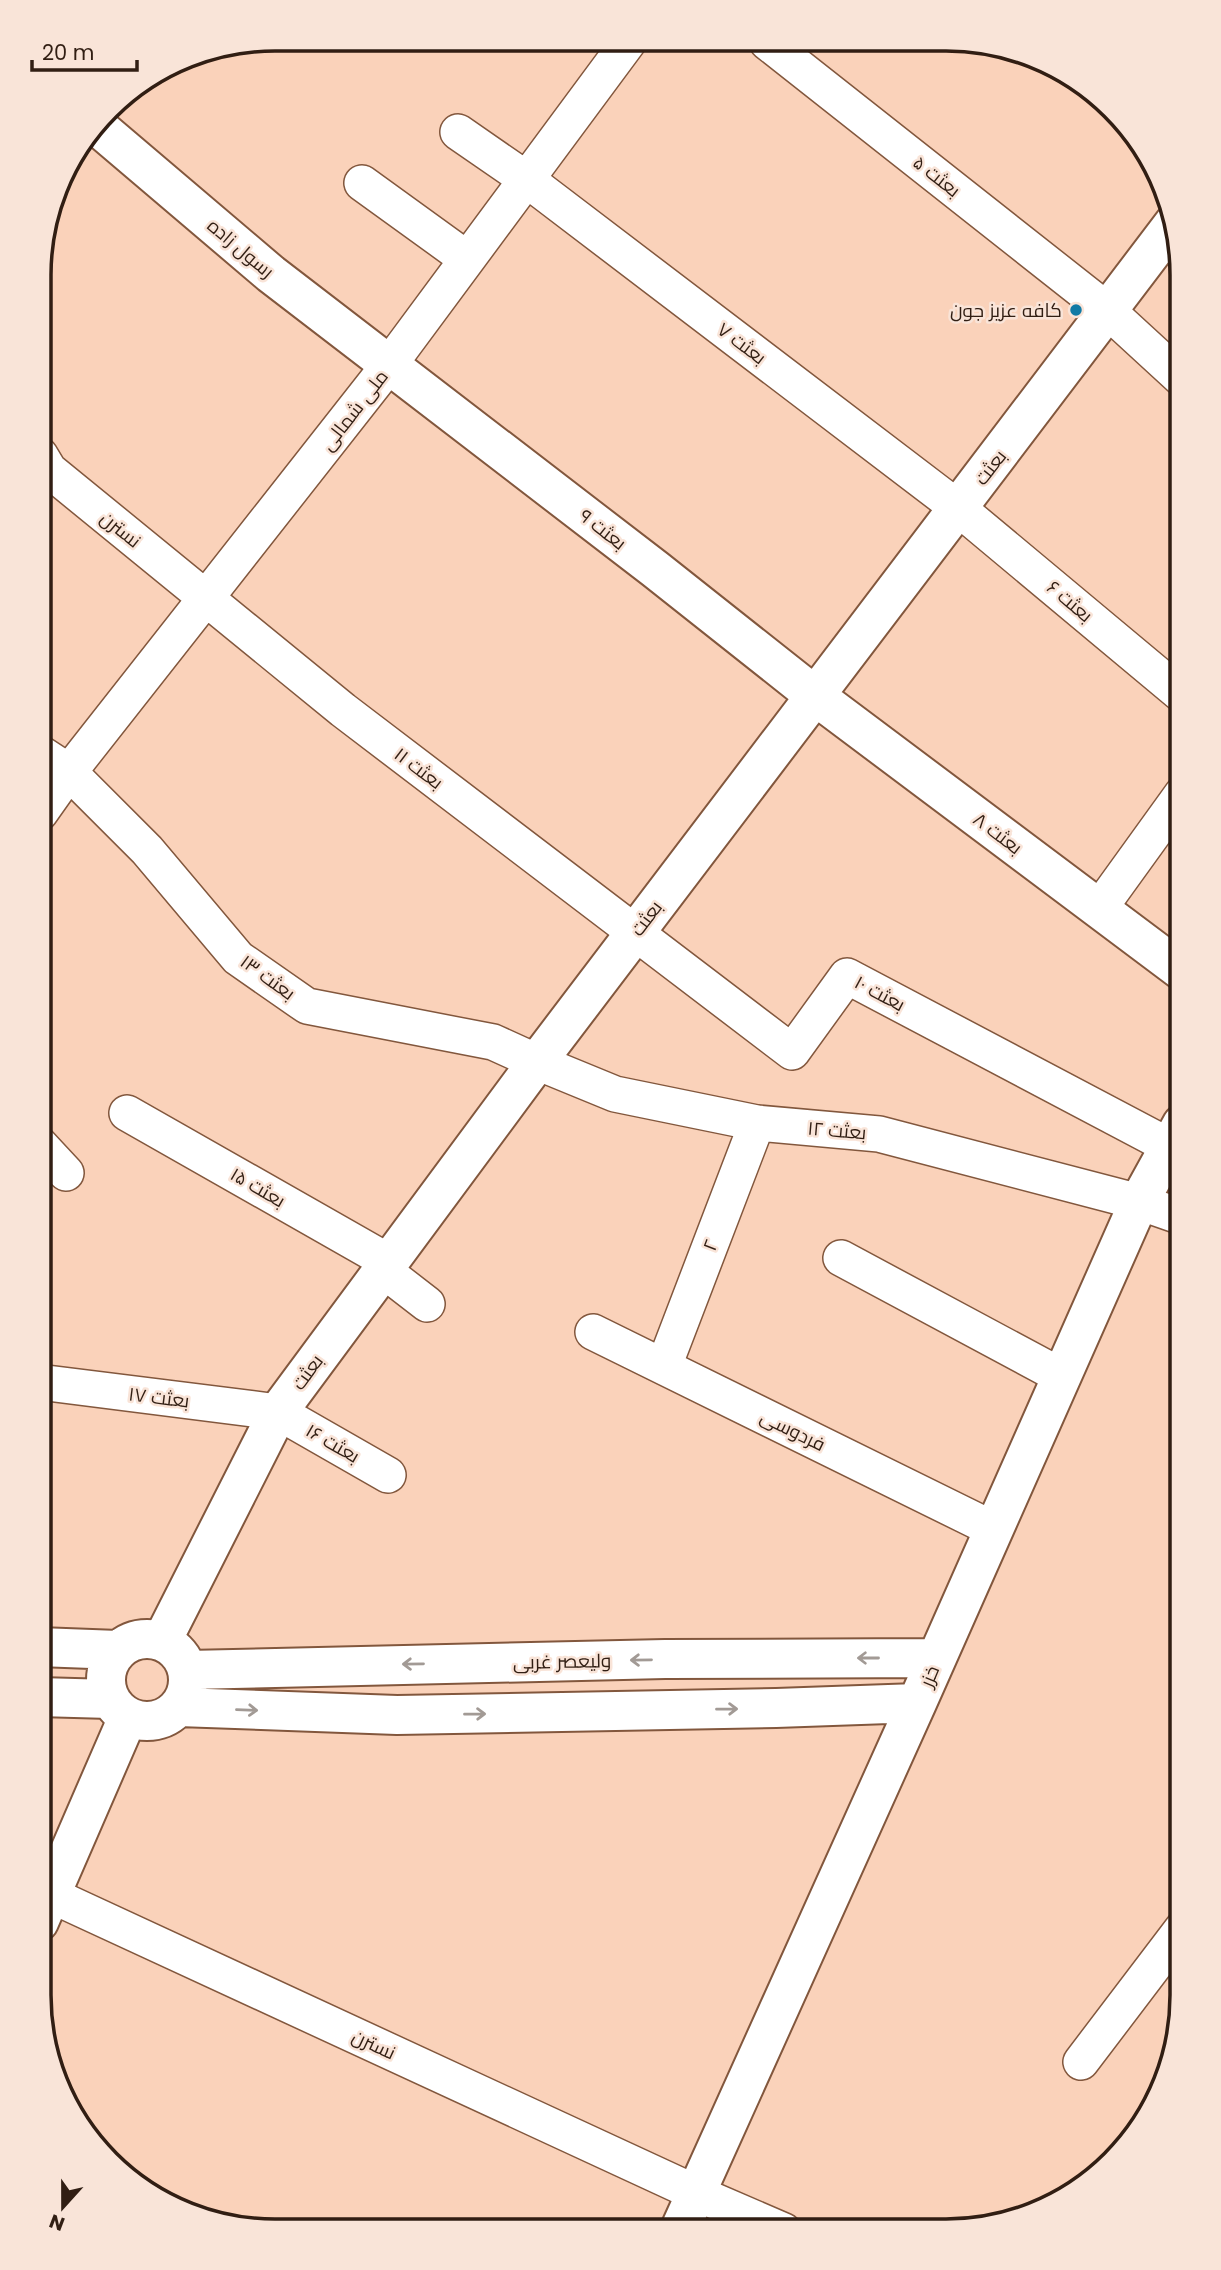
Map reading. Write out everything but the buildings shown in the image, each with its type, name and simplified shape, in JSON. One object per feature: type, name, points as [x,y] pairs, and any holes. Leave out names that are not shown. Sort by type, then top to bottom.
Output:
[{"type":"street","name":"ملی شمالی","points":[[55,770],[206,598],[389,365],[622,51]]},
{"type":"street","name":"بعثت ۵","points":[[779,51],[1108,311],[1170,368]]},
{"type":"street","name":"رسول زاده","points":[[103,131],[271,274],[389,365]]},
{"type":"street","name":"بعثت ۷","points":[[458,132],[526,179],[958,508]]},
{"type":"street","points":[[362,183],[467,259]]},
{"type":"street","name":"بعثت","points":[[162,1641],[278,1412],[537,1062],[1166,233]]},
{"type":"street","name":"بعثت ۹","points":[[389,365],[814,695]]},
{"type":"street","name":"نسترن","points":[[51,472],[206,598]]},
{"type":"street","name":"بعثت ۶","points":[[958,508],[1170,685]]},
{"type":"street","name":"بعثت ۱۱","points":[[206,598],[343,710],[636,931]]},
{"type":"street","name":"بعثت ۸","points":[[814,695],[1170,962]]},
{"type":"street","name":"بعثت ۱۳","points":[[55,770],[147,850],[238,958],[307,1006],[493,1042],[537,1062]]},
{"type":"street","points":[[1099,909],[1170,811]]},
{"type":"street","name":"بعثت ۱۰","points":[[636,931],[792,1052],[848,976],[1170,1132]]},
{"type":"street","name":"بعثت ۱۲","points":[[537,1062],[615,1094],[757,1123],[879,1134],[1139,1202],[1170,1213]]},
{"type":"street","name":"بعثت ۱۵","points":[[127,1113],[386,1266],[427,1304]]},
{"type":"street","name":"۲","points":[[664,1366],[757,1123]]},
{"type":"street","name":"خزر","points":[[684,2219],[1139,1202],[1170,1146]]},
{"type":"street","points":[[51,1157],[66,1173]]},
{"type":"street","points":[[841,1258],[1061,1376]]},
{"type":"street","name":"فردوسی","points":[[593,1332],[993,1529]]},
{"type":"street","name":"بعثت ۱۷","points":[[51,1384],[278,1412]]},
{"type":"street","name":"بعثت ۱۶","points":[[278,1412],[388,1475]]},
{"type":"street","points":[[51,1699],[119,1708],[146,1722],[164,1718],[179,1707],[188,1690],[188,1670],[183,1658],[174,1648],[162,1641],[147,1638],[131,1642],[118,1650],[108,1665],[106,1682],[119,1708],[51,1893]]},
{"type":"street","points":[[51,1647],[118,1650]]},
{"type":"street","name":"ولیعصر غربی","points":[[188,1670],[553,1662],[936,1658]]},
{"type":"street","points":[[553,1662],[557,1713]]},
{"type":"street","points":[[179,1707],[397,1715],[917,1703]]},
{"type":"street","name":"نسترن","points":[[51,1912],[756,2219]]},
{"type":"street","points":[[1081,2062],[1170,1945]]},
{"type":"place","name":"کافه عزیز جون","points":[[1076,310]]}]
